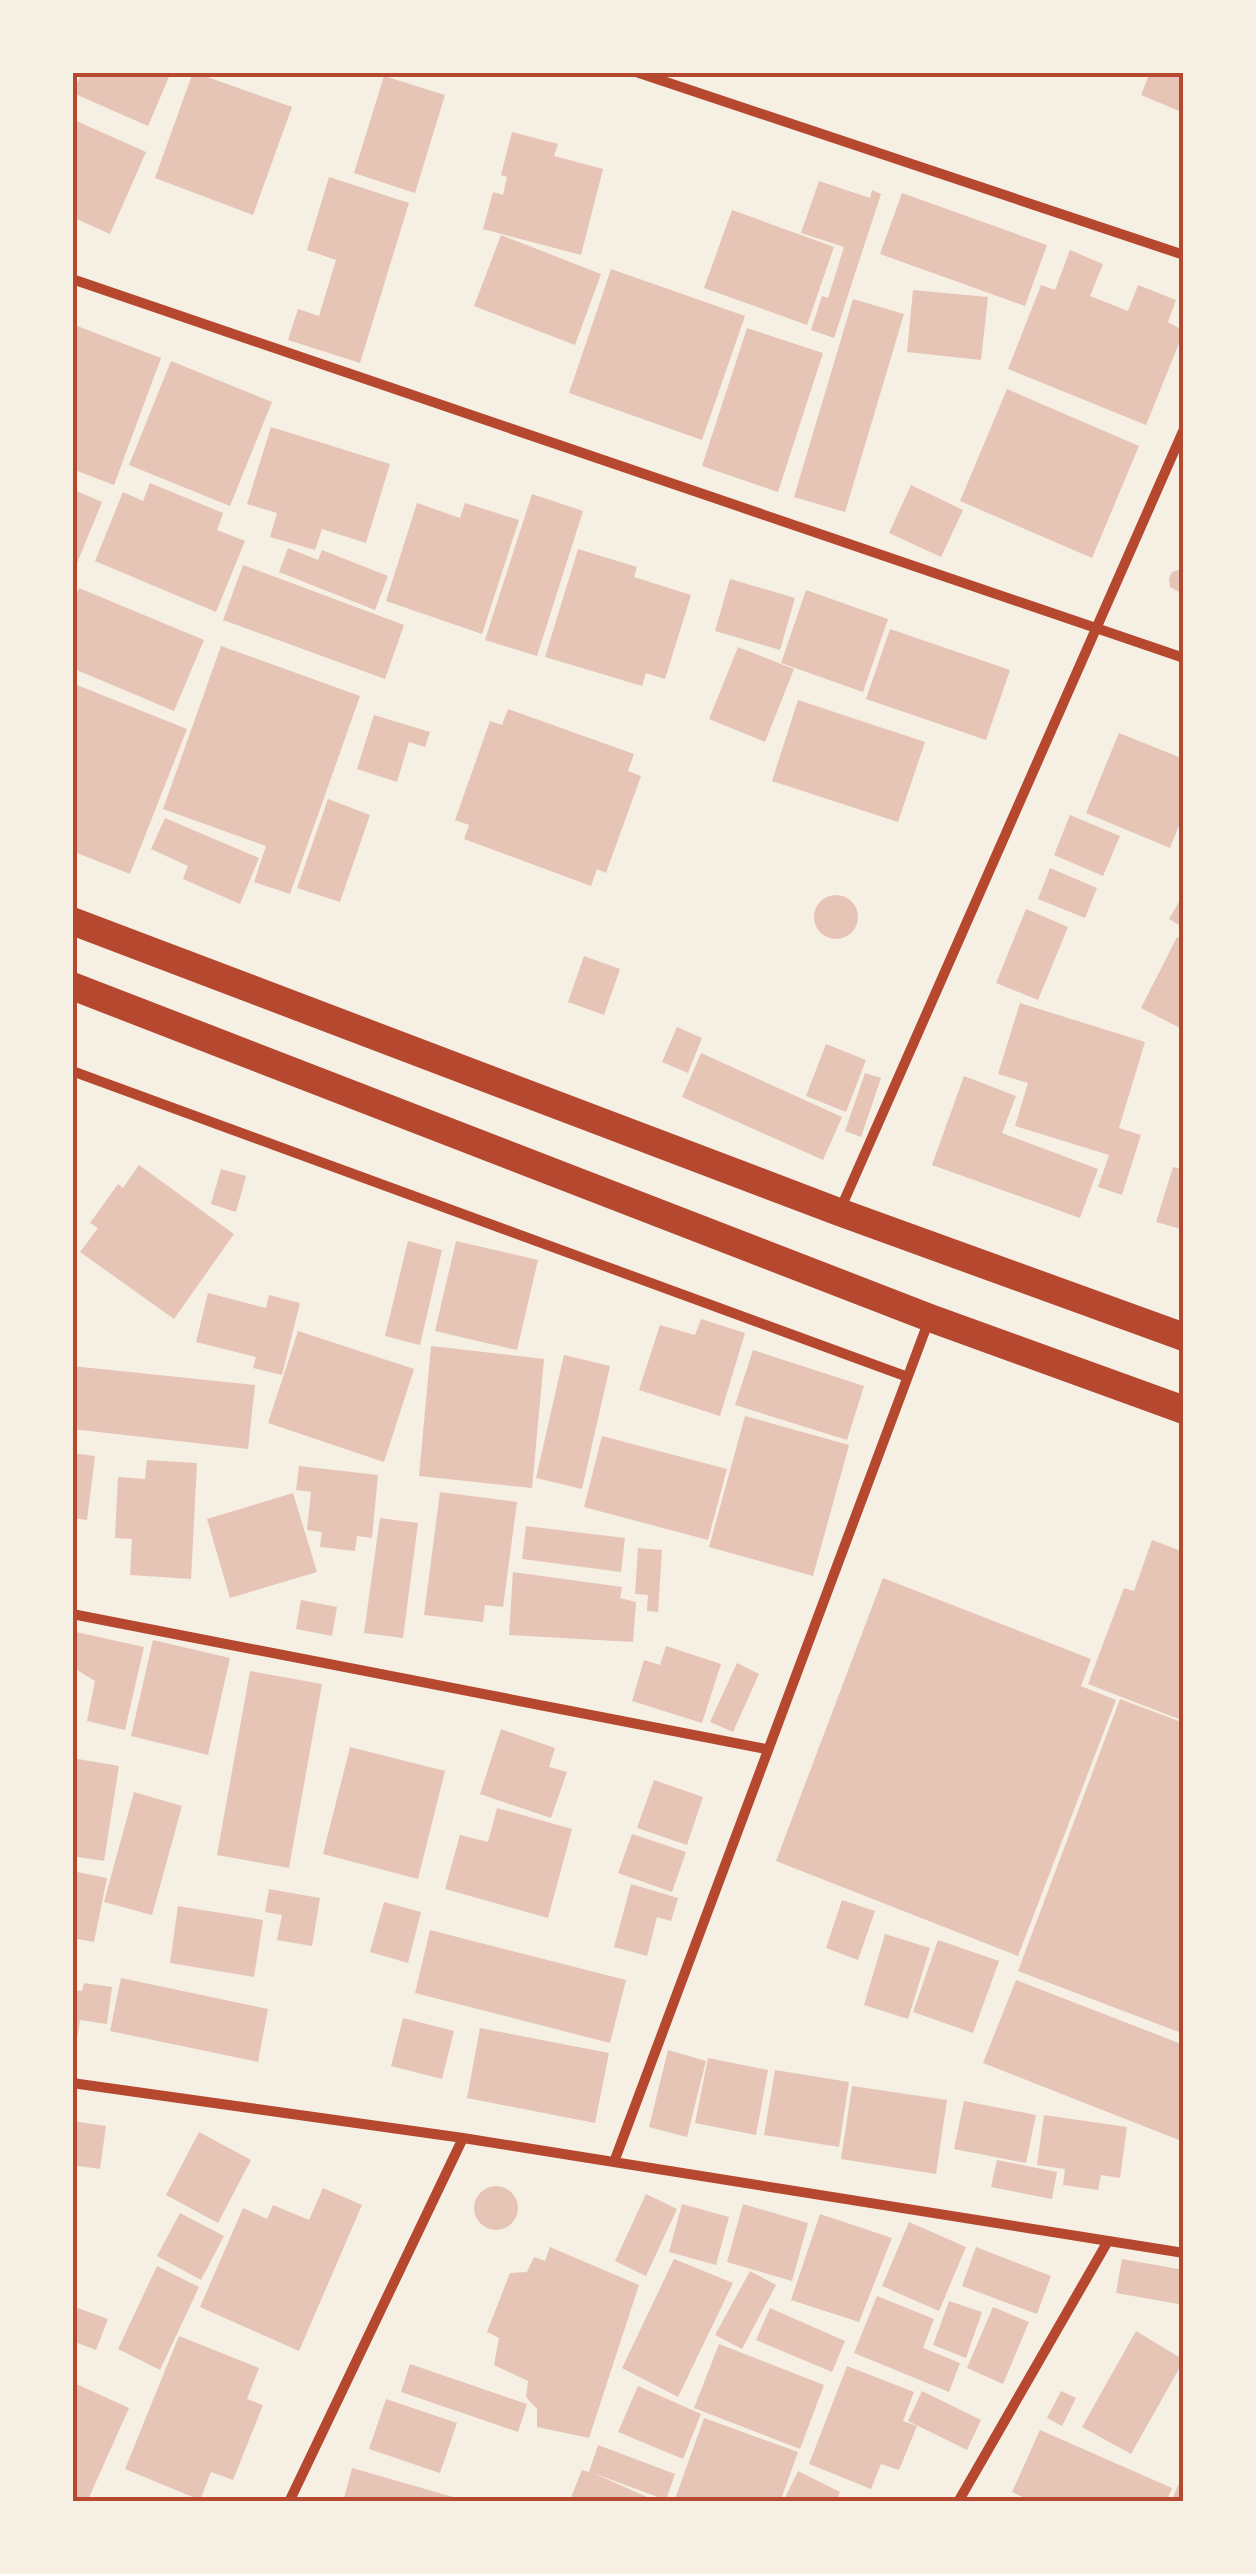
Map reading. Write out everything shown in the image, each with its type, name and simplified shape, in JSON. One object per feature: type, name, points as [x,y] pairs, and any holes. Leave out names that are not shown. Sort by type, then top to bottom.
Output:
[{"type":"highway","points":[[72,921],[839,1212],[1184,1336]]},
{"type":"highway","points":[[72,986],[930,1318],[1184,1410]]},
{"type":"street","points":[[636,72],[1184,256]]},
{"type":"street","points":[[72,279],[1097,625],[1184,658]]},
{"type":"street","points":[[839,1212],[1184,428]]},
{"type":"street","points":[[72,1071],[905,1376]]},
{"type":"street","points":[[614,2162],[905,1376],[930,1318]]},
{"type":"street","points":[[72,1614],[766,1749]]},
{"type":"street","points":[[72,2083],[463,2138],[1184,2253]]},
{"type":"street","points":[[289,2502],[463,2138]]},
{"type":"street","points":[[958,2502],[1108,2241]]},
{"type":"building","points":[[82,72],[171,72],[148,126],[73,93]]},
{"type":"building","points":[[193,72],[292,107],[253,215],[155,178]]},
{"type":"building","points":[[1150,72],[1184,72],[1184,113],[1141,95]]},
{"type":"building","points":[[384,76],[445,95],[415,193],[354,173]]},
{"type":"building","points":[[72,119],[146,152],[110,234],[72,217]]},
{"type":"building","points":[[512,132],[558,144],[554,156],[603,169],[581,255],[483,229],[493,192],[503,195],[507,177],[501,175]]},
{"type":"building","points":[[329,177],[409,203],[360,363],[288,340],[298,309],[319,316],[336,260],[307,250]]},
{"type":"building","points":[[819,181],[870,198],[872,190],[881,194],[834,338],[811,330],[822,296],[828,298],[844,247],[801,233]]},
{"type":"building","points":[[902,193],[1047,245],[1025,306],[880,254]]},
{"type":"building","points":[[732,210],[834,247],[807,325],[704,288]]},
{"type":"building","points":[[501,235],[601,274],[575,345],[474,306]]},
{"type":"building","points":[[1070,250],[1103,264],[1090,296],[1128,311],[1138,285],[1176,300],[1168,322],[1184,331],[1146,425],[1008,369],[1041,285],[1055,290]]},
{"type":"building","points":[[611,269],[745,316],[702,440],[569,393]]},
{"type":"building","points":[[913,290],[988,297],[981,360],[907,352]]},
{"type":"building","points":[[853,299],[904,314],[845,512],[794,497]]},
{"type":"building","points":[[72,324],[161,358],[114,485],[72,469]]},
{"type":"building","points":[[747,328],[823,353],[778,492],[702,466]]},
{"type":"building","points":[[171,361],[272,402],[230,506],[129,465]]},
{"type":"building","points":[[1007,389],[1139,446],[1092,558],[960,501]]},
{"type":"building","points":[[271,427],[390,464],[366,543],[322,529],[315,550],[270,537],[277,513],[247,504]]},
{"type":"building","points":[[150,483],[223,513],[217,530],[245,541],[216,612],[95,561],[123,492],[143,501]]},
{"type":"building","points":[[911,485],[963,510],[941,557],[889,533]]},
{"type":"building","points":[[72,489],[102,502],[73,573],[72,573]]},
{"type":"building","points":[[532,494],[583,511],[537,656],[485,640]]},
{"type":"building","points":[[417,503],[460,518],[465,503],[519,520],[482,634],[386,601]]},
{"type":"building","points":[[288,548],[318,560],[322,550],[388,576],[375,610],[279,572]]},
{"type":"building","points":[[578,549],[637,567],[634,577],[691,595],[665,679],[646,673],[642,686],[545,657]]},
{"type":"building","points":[[243,565],[404,625],[385,679],[223,620]]},
{"type":"building","points":[[1184,568],[1181,593],[1170,587],[1169,579],[1172,572]]},
{"type":"building","points":[[730,579],[795,598],[780,650],[715,631]]},
{"type":"building","points":[[79,588],[204,640],[174,711],[72,668],[72,604]]},
{"type":"building","points":[[806,590],[888,619],[863,692],[781,663]]},
{"type":"building","points":[[890,629],[1010,670],[986,740],[866,699]]},
{"type":"building","points":[[221,646],[360,696],[290,894],[254,882],[266,846],[163,809]]},
{"type":"building","points":[[738,647],[794,669],[765,742],[709,719]]},
{"type":"building","points":[[72,683],[187,729],[130,874],[72,851]]},
{"type":"building","points":[[798,700],[925,742],[898,822],[772,781]]},
{"type":"building","points":[[508,709],[634,754],[628,771],[641,776],[606,873],[597,869],[591,886],[464,839],[469,825],[455,820],[490,721],[502,725]]},
{"type":"building","points":[[374,715],[430,732],[425,747],[409,742],[397,782],[357,769]]},
{"type":"building","points":[[1119,733],[1184,759],[1184,813],[1170,848],[1086,813]]},
{"type":"building","points":[[328,799],[370,815],[340,902],[297,888]]},
{"type":"building","points":[[1070,815],[1120,836],[1103,876],[1054,855]]},
{"type":"building","points":[[165,818],[259,858],[240,904],[183,879],[188,866],[151,849]]},
{"type":"building","points":[[1050,868],[1097,888],[1085,918],[1038,899]]},
{"type":"building","points":[[1184,893],[1184,928],[1169,919]]},
{"type":"building","points":[[836,895],[852,901],[858,917],[852,933],[836,939],[820,933],[814,917],[820,901]]},
{"type":"building","points":[[1026,909],[1068,927],[1038,1000],[996,983]]},
{"type":"building","points":[[1177,937],[1184,940],[1184,1030],[1141,1008]]},
{"type":"building","points":[[584,956],[620,969],[604,1015],[568,1002]]},
{"type":"building","points":[[1020,1003],[1145,1042],[1119,1128],[1141,1135],[1122,1195],[1098,1187],[1109,1155],[1015,1126],[1028,1083],[998,1074]]},
{"type":"building","points":[[677,1027],[702,1038],[688,1073],[662,1062]]},
{"type":"building","points":[[826,1044],[866,1060],[846,1112],[806,1096]]},
{"type":"building","points":[[701,1053],[842,1117],[823,1160],[682,1097]]},
{"type":"building","points":[[865,1073],[881,1078],[861,1137],[845,1131]]},
{"type":"building","points":[[964,1076],[1016,1096],[1002,1133],[1098,1169],[1080,1218],[932,1165]]},
{"type":"building","points":[[139,1165],[234,1234],[174,1319],[80,1252],[98,1228],[90,1223],[118,1184],[123,1188]]},
{"type":"building","points":[[1173,1167],[1184,1170],[1184,1230],[1156,1222]]},
{"type":"building","points":[[221,1169],[246,1176],[236,1212],[211,1204]]},
{"type":"building","points":[[408,1241],[442,1250],[420,1345],[385,1336]]},
{"type":"building","points":[[456,1241],[538,1260],[517,1350],[435,1331]]},
{"type":"building","points":[[208,1293],[266,1308],[269,1295],[300,1303],[282,1375],[253,1368],[256,1357],[196,1342]]},
{"type":"building","points":[[701,1319],[745,1333],[720,1416],[639,1390],[660,1325],[695,1335]]},
{"type":"building","points":[[298,1331],[414,1369],[384,1462],[268,1423]]},
{"type":"building","points":[[431,1346],[544,1359],[532,1488],[419,1476]]},
{"type":"building","points":[[753,1350],[864,1386],[847,1440],[735,1405]]},
{"type":"building","points":[[564,1355],[610,1366],[582,1489],[536,1478]]},
{"type":"building","points":[[72,1366],[255,1385],[248,1449],[72,1429]]},
{"type":"building","points":[[745,1416],[849,1445],[813,1576],[709,1547]]},
{"type":"building","points":[[602,1436],[727,1469],[708,1540],[584,1507]]},
{"type":"building","points":[[72,1453],[95,1456],[87,1520],[72,1518]]},
{"type":"building","points":[[147,1460],[197,1463],[191,1579],[130,1575],[132,1539],[115,1538],[118,1477],[145,1479]]},
{"type":"building","points":[[299,1466],[378,1475],[372,1538],[357,1536],[355,1551],[320,1547],[322,1532],[307,1530],[311,1492],[296,1490]]},
{"type":"building","points":[[440,1492],[517,1502],[503,1607],[485,1605],[483,1622],[424,1615]]},
{"type":"building","points":[[293,1493],[317,1572],[230,1598],[207,1519]]},
{"type":"building","points":[[380,1518],[418,1523],[403,1638],[364,1633]]},
{"type":"building","points":[[526,1526],[625,1538],[621,1572],[522,1559]]},
{"type":"building","points":[[1152,1540],[1184,1552],[1184,1721],[1088,1684],[1124,1588],[1134,1591]]},
{"type":"building","points":[[638,1548],[662,1550],[658,1612],[647,1611],[648,1595],[635,1594]]},
{"type":"building","points":[[513,1572],[622,1587],[620,1598],[636,1602],[633,1642],[509,1635]]},
{"type":"building","points":[[883,1578],[1091,1659],[1081,1686],[1116,1700],[1018,1956],[776,1861]]},
{"type":"building","points":[[301,1600],[337,1607],[332,1636],[296,1629]]},
{"type":"building","points":[[76,1632],[144,1647],[125,1730],[87,1721],[95,1681],[72,1667]]},
{"type":"building","points":[[153,1640],[230,1658],[208,1755],[131,1736]]},
{"type":"building","points":[[666,1646],[721,1664],[702,1723],[632,1701],[644,1660],[660,1665]]},
{"type":"building","points":[[737,1663],[759,1674],[733,1732],[710,1722]]},
{"type":"building","points":[[250,1671],[322,1684],[289,1868],[217,1855]]},
{"type":"building","points":[[1120,1699],[1184,1723],[1184,2034],[1018,1971]]},
{"type":"building","points":[[501,1729],[555,1748],[549,1767],[567,1772],[551,1818],[480,1794]]},
{"type":"building","points":[[350,1747],[445,1771],[418,1879],[323,1854]]},
{"type":"building","points":[[72,1758],[119,1766],[104,1861],[72,1856]]},
{"type":"building","points":[[654,1780],[703,1797],[687,1845],[637,1828]]},
{"type":"building","points":[[134,1792],[182,1806],[152,1915],[104,1902]]},
{"type":"building","points":[[497,1808],[572,1829],[548,1918],[445,1889],[460,1835],[488,1842]]},
{"type":"building","points":[[632,1834],[686,1852],[672,1892],[618,1873]]},
{"type":"building","points":[[72,1871],[107,1878],[94,1942],[72,1938]]},
{"type":"building","points":[[631,1884],[678,1898],[671,1921],[657,1917],[647,1956],[614,1947]]},
{"type":"building","points":[[269,1889],[320,1898],[312,1946],[277,1940],[282,1915],[265,1912]]},
{"type":"building","points":[[842,1900],[875,1911],[858,1960],[826,1948]]},
{"type":"building","points":[[384,1902],[421,1912],[408,1963],[370,1952]]},
{"type":"building","points":[[178,1906],[263,1920],[254,1977],[170,1963]]},
{"type":"building","points":[[430,1930],[626,1980],[610,2043],[415,1993]]},
{"type":"building","points":[[885,1934],[930,1948],[908,2019],[864,2005]]},
{"type":"building","points":[[938,1940],[999,1961],[973,2033],[913,2012]]},
{"type":"building","points":[[121,1978],[268,2009],[258,2062],[110,2031]]},
{"type":"building","points":[[1016,1980],[1184,2045],[1184,2142],[983,2063]]},
{"type":"building","points":[[84,1983],[112,1987],[107,2024],[80,2020],[77,2039],[72,2038],[72,1990],[82,1991]]},
{"type":"building","points":[[403,2018],[454,2031],[442,2079],[391,2066]]},
{"type":"building","points":[[480,2028],[609,2053],[595,2123],[467,2098]]},
{"type":"building","points":[[668,2050],[706,2061],[687,2137],[649,2127]]},
{"type":"building","points":[[708,2058],[768,2070],[756,2135],[695,2123]]},
{"type":"building","points":[[775,2070],[849,2082],[839,2147],[764,2135]]},
{"type":"building","points":[[852,2086],[947,2100],[936,2174],[841,2159]]},
{"type":"building","points":[[964,2101],[1036,2115],[1026,2163],[954,2149]]},
{"type":"building","points":[[1044,2115],[1127,2127],[1120,2178],[1101,2175],[1098,2190],[1063,2185],[1065,2169],[1037,2165]]},
{"type":"building","points":[[72,2121],[106,2126],[100,2169],[72,2165]]},
{"type":"building","points":[[199,2132],[251,2160],[218,2223],[166,2195]]},
{"type":"building","points":[[997,2160],[1057,2172],[1052,2199],[991,2187]]},
{"type":"building","points":[[496,2186],[511,2193],[518,2208],[511,2223],[496,2230],[481,2223],[474,2208],[481,2193]]},
{"type":"building","points":[[323,2188],[362,2205],[299,2351],[200,2307],[243,2208],[267,2219],[273,2205],[309,2220]]},
{"type":"building","points":[[646,2194],[677,2209],[646,2276],[615,2261]]},
{"type":"building","points":[[682,2204],[729,2217],[716,2265],[669,2252]]},
{"type":"building","points":[[743,2204],[808,2223],[792,2281],[727,2262]]},
{"type":"building","points":[[180,2213],[224,2236],[201,2280],[157,2256]]},
{"type":"building","points":[[820,2214],[892,2238],[859,2322],[791,2300]]},
{"type":"building","points":[[909,2222],[966,2247],[939,2311],[882,2286]]},
{"type":"building","points":[[550,2247],[639,2285],[589,2438],[537,2427],[537,2409],[526,2397],[528,2381],[494,2365],[499,2338],[487,2332],[510,2273],[527,2272],[534,2257],[545,2261]]},
{"type":"building","points":[[976,2247],[1051,2276],[1037,2314],[962,2286]]},
{"type":"building","points":[[674,2259],[733,2283],[678,2397],[622,2368]]},
{"type":"building","points":[[1122,2259],[1184,2270],[1184,2305],[1116,2293]]},
{"type":"building","points":[[157,2266],[199,2287],[160,2370],[118,2349]]},
{"type":"building","points":[[750,2271],[776,2285],[742,2349],[715,2335]]},
{"type":"building","points":[[877,2296],[934,2319],[923,2348],[960,2363],[949,2392],[854,2353]]},
{"type":"building","points":[[949,2301],[982,2312],[966,2358],[933,2345]]},
{"type":"building","points":[[72,2306],[108,2319],[96,2350],[72,2341]]},
{"type":"building","points":[[993,2307],[1029,2322],[1003,2384],[967,2368]]},
{"type":"building","points":[[770,2308],[845,2341],[832,2372],[756,2340]]},
{"type":"building","points":[[1136,2331],[1184,2360],[1131,2454],[1082,2427]]},
{"type":"building","points":[[179,2336],[259,2368],[247,2399],[263,2405],[233,2480],[211,2472],[200,2500],[125,2469]]},
{"type":"building","points":[[719,2344],[824,2385],[800,2449],[694,2408]]},
{"type":"building","points":[[410,2364],[527,2404],[518,2432],[401,2392]]},
{"type":"building","points":[[847,2366],[914,2392],[903,2421],[917,2426],[899,2470],[881,2464],[871,2489],[809,2464]]},
{"type":"building","points":[[72,2382],[129,2408],[87,2502],[72,2496]]},
{"type":"building","points":[[638,2386],[701,2414],[683,2459],[618,2432]]},
{"type":"building","points":[[922,2391],[981,2420],[967,2450],[908,2421]]},
{"type":"building","points":[[1061,2391],[1076,2398],[1062,2426],[1047,2418]]},
{"type":"building","points":[[386,2399],[457,2423],[440,2473],[369,2449]]},
{"type":"building","points":[[704,2418],[798,2452],[780,2502],[674,2502]]},
{"type":"building","points":[[1040,2430],[1172,2488],[1166,2502],[1033,2502],[1012,2492]]},
{"type":"building","points":[[598,2445],[675,2474],[666,2500],[593,2473],[658,2502],[569,2502],[582,2470],[589,2472]]},
{"type":"building","points":[[352,2468],[453,2497],[452,2502],[343,2502]]},
{"type":"building","points":[[798,2471],[840,2492],[836,2502],[783,2502]]},
{"type":"building","points":[[1180,2481],[1184,2502],[1171,2502]]}]
